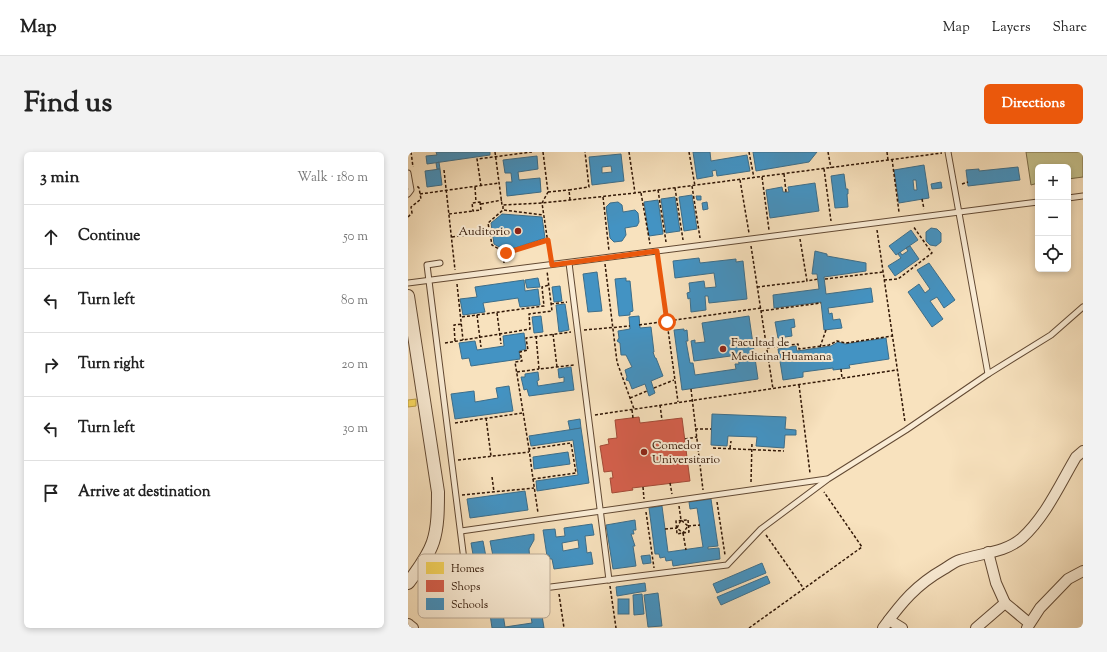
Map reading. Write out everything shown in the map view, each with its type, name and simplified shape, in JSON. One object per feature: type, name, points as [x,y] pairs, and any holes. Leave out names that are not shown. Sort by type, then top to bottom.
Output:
[{"type":"street","points":[[408,296],[438,492],[437,519],[433,543],[427,554]]},
{"type":"street","points":[[902,628],[886,624],[904,600],[926,580],[958,561],[988,552],[1002,550],[1022,538],[1046,510],[1076,457],[1083,451]]},
{"type":"street","points":[[988,552],[996,583],[1005,603],[1028,626],[1040,608],[1068,579],[1083,571]]},
{"type":"street","points":[[408,583],[418,569]]},
{"type":"street","points":[[976,628],[1005,603]]},
{"type":"street","points":[[408,624],[413,628]]},
{"type":"lane","points":[[948,152],[988,374]]},
{"type":"lane","points":[[408,173],[411,190],[408,194]]},
{"type":"lane","points":[[1071,198],[1083,196]]},
{"type":"lane","points":[[408,283],[1035,202]]},
{"type":"lane","points":[[440,263],[427,264],[464,554]]},
{"type":"lane","points":[[569,263],[599,511],[609,580]]},
{"type":"lane","points":[[550,587],[727,565],[762,529],[828,479],[906,430],[988,374],[1051,335],[1083,307]]},
{"type":"lane","points":[[461,532],[672,500],[828,479]]},
{"type":"path","points":[[495,152],[503,210]]},
{"type":"path","points":[[481,186],[477,159],[532,152]]},
{"type":"path","points":[[437,344],[530,329],[529,314],[552,311],[549,285],[548,240],[542,203],[548,192],[543,152]]},
{"type":"path","points":[[548,192],[590,187],[585,152]]},
{"type":"path","points":[[629,152],[635,193]]},
{"type":"path","points":[[689,152],[701,246]]},
{"type":"path","points":[[749,152],[754,178]]},
{"type":"path","points":[[828,152],[831,168]]},
{"type":"path","points":[[887,152],[888,160]]},
{"type":"path","points":[[502,205],[542,203],[641,193],[948,152]]},
{"type":"path","points":[[750,157],[754,156]]},
{"type":"path","points":[[892,160],[900,220]]},
{"type":"path","points":[[824,168],[832,229]]},
{"type":"path","points":[[444,170],[464,340]]},
{"type":"path","points":[[784,174],[786,192]]},
{"type":"path","points":[[762,177],[770,237]]},
{"type":"path","points":[[740,180],[762,311],[773,388]]},
{"type":"path","points":[[420,194],[499,183]]},
{"type":"path","points":[[475,186],[476,202]]},
{"type":"path","points":[[675,188],[684,248]]},
{"type":"path","points":[[569,190],[570,200]]},
{"type":"path","points":[[658,190],[667,250]]},
{"type":"path","points":[[641,193],[651,252]]},
{"type":"path","points":[[603,197],[617,362],[630,398],[633,409],[633,418]]},
{"type":"path","points":[[922,199],[925,217]]},
{"type":"path","points":[[476,202],[480,202],[481,204],[502,200]]},
{"type":"path","points":[[473,211],[472,203],[476,202]]},
{"type":"path","points":[[449,214],[481,210],[481,204]]},
{"type":"path","points":[[543,215],[503,210],[488,223],[492,245],[506,253],[548,240]]},
{"type":"path","points":[[884,280],[898,279],[932,253],[908,219]]},
{"type":"path","points":[[876,223],[906,430]]},
{"type":"path","points":[[452,237],[490,232]]},
{"type":"path","points":[[799,233],[807,281]]},
{"type":"path","points":[[503,251],[505,271]]},
{"type":"path","points":[[657,251],[678,403]]},
{"type":"path","points":[[824,278],[883,272]]},
{"type":"path","points":[[758,287],[818,279]]},
{"type":"path","points":[[461,317],[544,306],[542,287],[549,285]]},
{"type":"path","points":[[551,304],[573,301]]},
{"type":"path","points":[[762,311],[821,303]]},
{"type":"path","points":[[639,325],[761,308]]},
{"type":"path","points":[[497,313],[501,344]]},
{"type":"path","points":[[476,315],[481,347]]},
{"type":"path","points":[[455,341],[454,325],[462,324]]},
{"type":"path","points":[[539,520],[530,452],[515,362],[522,361],[520,352],[528,350],[526,338],[630,326]]},
{"type":"path","points":[[820,347],[826,330]]},
{"type":"path","points":[[553,334],[557,367]]},
{"type":"path","points":[[536,336],[539,369]]},
{"type":"path","points":[[767,348],[798,344],[799,349],[820,347],[837,341],[846,342],[892,336]]},
{"type":"path","points":[[517,372],[581,364]]},
{"type":"path","points":[[841,369],[842,378]]},
{"type":"path","points":[[588,416],[897,370]]},
{"type":"path","points":[[654,388],[675,380]]},
{"type":"path","points":[[799,385],[812,481]]},
{"type":"path","points":[[691,389],[704,496]]},
{"type":"path","points":[[630,398],[648,391]]},
{"type":"path","points":[[660,406],[662,420]]},
{"type":"path","points":[[447,424],[523,413]]},
{"type":"path","points":[[486,418],[491,456]]},
{"type":"path","points":[[696,429],[711,429]]},
{"type":"path","points":[[685,439],[697,437]]},
{"type":"path","points":[[730,448],[731,441]]},
{"type":"path","points":[[750,489],[752,442]]},
{"type":"path","points":[[529,449],[571,443],[576,473],[533,479]]},
{"type":"path","points":[[713,448],[784,451]]},
{"type":"path","points":[[452,461],[530,452]]},
{"type":"path","points":[[688,459],[699,457]]},
{"type":"path","points":[[492,477],[494,492]]},
{"type":"path","points":[[670,484],[672,500]]},
{"type":"path","points":[[749,628],[862,547],[820,485]]},
{"type":"path","points":[[643,487],[655,574]]},
{"type":"path","points":[[456,496],[534,488]]},
{"type":"path","points":[[716,494],[727,565]]},
{"type":"path","points":[[677,528],[681,520],[679,506]]},
{"type":"path","points":[[681,520],[688,526],[700,525]]},
{"type":"path","points":[[681,520],[688,520],[689,532],[677,534],[676,521],[681,520]]},
{"type":"path","points":[[683,533],[688,526]]},
{"type":"path","points":[[665,529],[677,528],[683,533],[686,550]]},
{"type":"path","points":[[762,529],[804,589]]},
{"type":"path","points":[[609,580],[616,628]]},
{"type":"path","points":[[558,586],[564,628]]},
{"type":"shaded area","points":[[1026,152],[1083,152],[1083,177],[1071,179],[1071,164],[1035,164],[1035,184],[1031,185]]},
{"type":"building: Homes","points":[[416,399],[416,406],[408,407],[408,400]]},
{"type":"building: Shops","name":"Comedor Universitario","points":[[639,417],[640,423],[682,418],[690,481],[632,488],[633,490],[612,493],[610,478],[613,478],[612,471],[604,472],[600,446],[609,444],[608,439],[617,438],[615,420]]},
{"type":"building: Schools","points":[[436,152],[490,152],[490,155],[427,164],[426,156],[437,155]]},
{"type":"building: Schools","points":[[693,152],[710,152],[711,161],[747,155],[750,171],[717,176],[716,170],[712,171],[713,176],[697,179]]},
{"type":"building: Schools","points":[[753,152],[817,152],[809,162],[756,171]]},
{"type":"building: Schools","points":[[621,154],[624,181],[592,185],[589,157]],"holes":[[[611,166],[612,172],[602,173],[602,167]]]},
{"type":"building: Schools","points":[[537,156],[538,169],[518,172],[519,180],[540,178],[541,192],[507,196],[506,182],[512,182],[511,173],[505,173],[503,160]]},
{"type":"building: Schools","points":[[439,162],[440,169],[437,169],[436,163]]},
{"type":"building: Schools","points":[[924,165],[929,198],[899,203],[894,170]],"holes":[[[913,180],[916,180],[917,190],[914,190]]]},
{"type":"building: Schools","points":[[1018,167],[1020,180],[968,186],[966,170],[979,169],[979,171]]},
{"type":"building: Schools","points":[[440,169],[442,185],[427,187],[425,171]]},
{"type":"building: Schools","points":[[844,174],[846,189],[848,189],[848,207],[835,208],[831,176]]},
{"type":"building: Schools","points":[[941,182],[942,188],[932,189],[931,184]]},
{"type":"building: Schools","points":[[815,183],[819,211],[770,218],[766,190],[782,187],[783,192],[789,192],[788,187]]},
{"type":"building: Schools","points":[[692,195],[697,229],[684,231],[679,197]]},
{"type":"building: Schools","points":[[696,196],[701,196],[701,200],[697,200]]},
{"type":"building: Schools","points":[[675,197],[680,231],[666,233],[661,199]]},
{"type":"building: Schools","points":[[658,200],[663,234],[649,236],[644,202]]},
{"type":"building: Schools","points":[[618,202],[622,205],[623,212],[635,210],[638,213],[639,222],[637,226],[625,228],[626,235],[622,241],[614,242],[610,238],[606,207],[610,203]]},
{"type":"building: Schools","points":[[707,202],[708,209],[703,210],[702,203]]},
{"type":"building: Schools","name":"Auditorio","points":[[502,214],[542,217],[545,238],[506,251],[494,244],[491,223]]},
{"type":"building: Schools","points":[[931,228],[937,229],[941,233],[941,242],[936,246],[930,245],[926,241],[926,232]]},
{"type":"building: Schools","points":[[911,230],[918,240],[896,255],[889,246]]},
{"type":"building: Schools","points":[[910,246],[919,259],[895,276],[888,266],[901,258],[898,254],[900,252],[902,255],[908,251],[906,248]]},
{"type":"building: Schools","points":[[815,251],[827,254],[827,256],[866,263],[866,271],[824,277],[826,294],[871,288],[873,302],[828,308],[829,314],[832,313],[833,320],[840,319],[842,328],[824,330],[821,302],[774,308],[773,295],[819,289],[817,274],[812,274]]},
{"type":"building: Schools","points":[[699,258],[700,263],[736,259],[736,262],[743,261],[747,299],[709,303],[708,296],[705,296],[706,310],[691,312],[690,298],[688,299],[687,293],[690,292],[689,283],[704,281],[705,288],[716,287],[714,273],[675,278],[673,261]]},
{"type":"building: Schools","points":[[929,263],[955,300],[944,308],[937,297],[930,301],[943,319],[932,327],[908,292],[919,284],[925,293],[930,289],[917,270]]},
{"type":"building: Schools","points":[[597,272],[602,311],[588,312],[583,274]]},
{"type":"building: Schools","points":[[538,278],[540,287],[527,288],[525,280]]},
{"type":"building: Schools","points":[[626,278],[626,281],[630,281],[633,311],[630,312],[630,315],[619,316],[615,279]]},
{"type":"building: Schools","points":[[524,280],[525,291],[538,289],[540,305],[520,307],[518,298],[483,303],[485,312],[463,315],[460,299],[477,297],[475,287]]},
{"type":"building: Schools","points":[[560,286],[562,301],[554,302],[552,287]]},
{"type":"building: Schools","points":[[565,304],[569,330],[559,332],[556,305]]},
{"type":"building: Schools","points":[[541,316],[543,332],[534,333],[532,317]]},
{"type":"building: Schools","points":[[639,316],[640,328],[651,327],[653,352],[663,376],[651,381],[655,393],[649,396],[645,384],[632,389],[629,381],[626,380],[627,377],[625,370],[632,367],[626,355],[621,355],[620,343],[617,341],[619,338],[618,331],[630,329],[629,317]]},
{"type":"building: Schools","name":"Facultad de Medicina Huamana","points":[[749,316],[758,379],[682,390],[674,330],[687,330],[688,341],[686,341],[690,363],[693,363],[695,375],[736,369],[735,364],[739,364],[738,355],[694,361],[691,341],[695,340],[695,343],[705,342],[702,323]]},
{"type":"building: Schools","points":[[794,319],[795,327],[791,328],[792,336],[778,338],[775,322]]},
{"type":"building: Schools","points":[[524,333],[526,349],[519,351],[520,359],[471,366],[469,358],[462,359],[459,343],[475,341],[477,350],[504,346],[503,336]]},
{"type":"building: Schools","points":[[886,338],[889,359],[849,365],[850,368],[833,370],[833,368],[803,372],[803,377],[783,380],[778,349],[796,346],[797,351],[831,346],[838,342],[845,344]]},
{"type":"building: Schools","points":[[571,367],[574,390],[529,396],[527,389],[524,390],[521,377],[525,377],[525,374],[538,372],[538,386],[564,382],[564,377],[559,378],[558,369]]},
{"type":"building: Schools","points":[[509,386],[513,411],[455,419],[451,394],[474,391],[475,402],[498,398],[496,388]]},
{"type":"building: Schools","points":[[712,414],[786,417],[785,429],[796,430],[796,435],[785,435],[784,448],[756,446],[757,437],[728,436],[727,446],[711,445]]},
{"type":"building: Schools","points":[[580,419],[581,428],[570,430],[568,421]]},
{"type":"building: Schools","points":[[581,428],[589,483],[537,491],[536,481],[578,475],[573,440],[531,446],[529,436]]},
{"type":"building: Schools","points":[[568,452],[570,464],[534,469],[533,457]]},
{"type":"building: Schools","points":[[525,491],[528,510],[470,518],[467,499]]},
{"type":"building: Schools","points":[[711,499],[718,546],[708,547],[708,549],[719,548],[720,559],[673,566],[672,560],[666,561],[665,557],[660,558],[659,554],[655,554],[649,508],[662,506],[668,552],[703,547],[697,508],[690,509],[689,502]]},
{"type":"building: Schools","points":[[635,520],[636,530],[633,530],[634,534],[631,534],[635,546],[633,546],[636,566],[613,569],[606,525]]},
{"type":"building: Schools","points":[[592,524],[594,535],[585,536],[587,553],[591,552],[593,564],[554,569],[552,559],[550,559],[550,554],[547,554],[543,530],[555,529],[556,537],[565,536],[564,528]],"holes":[[[578,540],[579,548],[563,551],[562,543]]]},
{"type":"building: Schools","points":[[534,534],[534,540],[529,549],[529,554],[493,554],[490,541]]},
{"type":"building: Schools","points":[[483,541],[485,554],[473,554],[471,543]]},
{"type":"building: Schools","points":[[650,555],[651,563],[643,564],[641,556]]},
{"type":"building: Schools","points":[[762,563],[766,573],[717,593],[713,584]]},
{"type":"building: Schools","points":[[767,576],[770,583],[721,605],[717,597]]},
{"type":"building: Schools","points":[[645,583],[646,591],[617,596],[616,587]]},
{"type":"building: Schools","points":[[658,593],[662,626],[648,627],[644,595]]},
{"type":"building: Schools","points":[[642,594],[644,614],[634,615],[633,595]]},
{"type":"building: Schools","points":[[618,599],[629,599],[629,614],[618,614]]},
{"type":"building: Schools","points":[[491,618],[504,618],[505,627],[532,623],[531,618],[542,618],[544,628],[492,628]]},
{"type":"place","name":"Auditorio","points":[[518,231]]},
{"type":"place","name":"Facultad de Medicina Huamana","points":[[723,349]]},
{"type":"place","name":"Comedor Universitario","points":[[644,452]]},
{"type":"route","points":[[506,253],[548,240],[552,265],[657,251],[667,322]]}]
